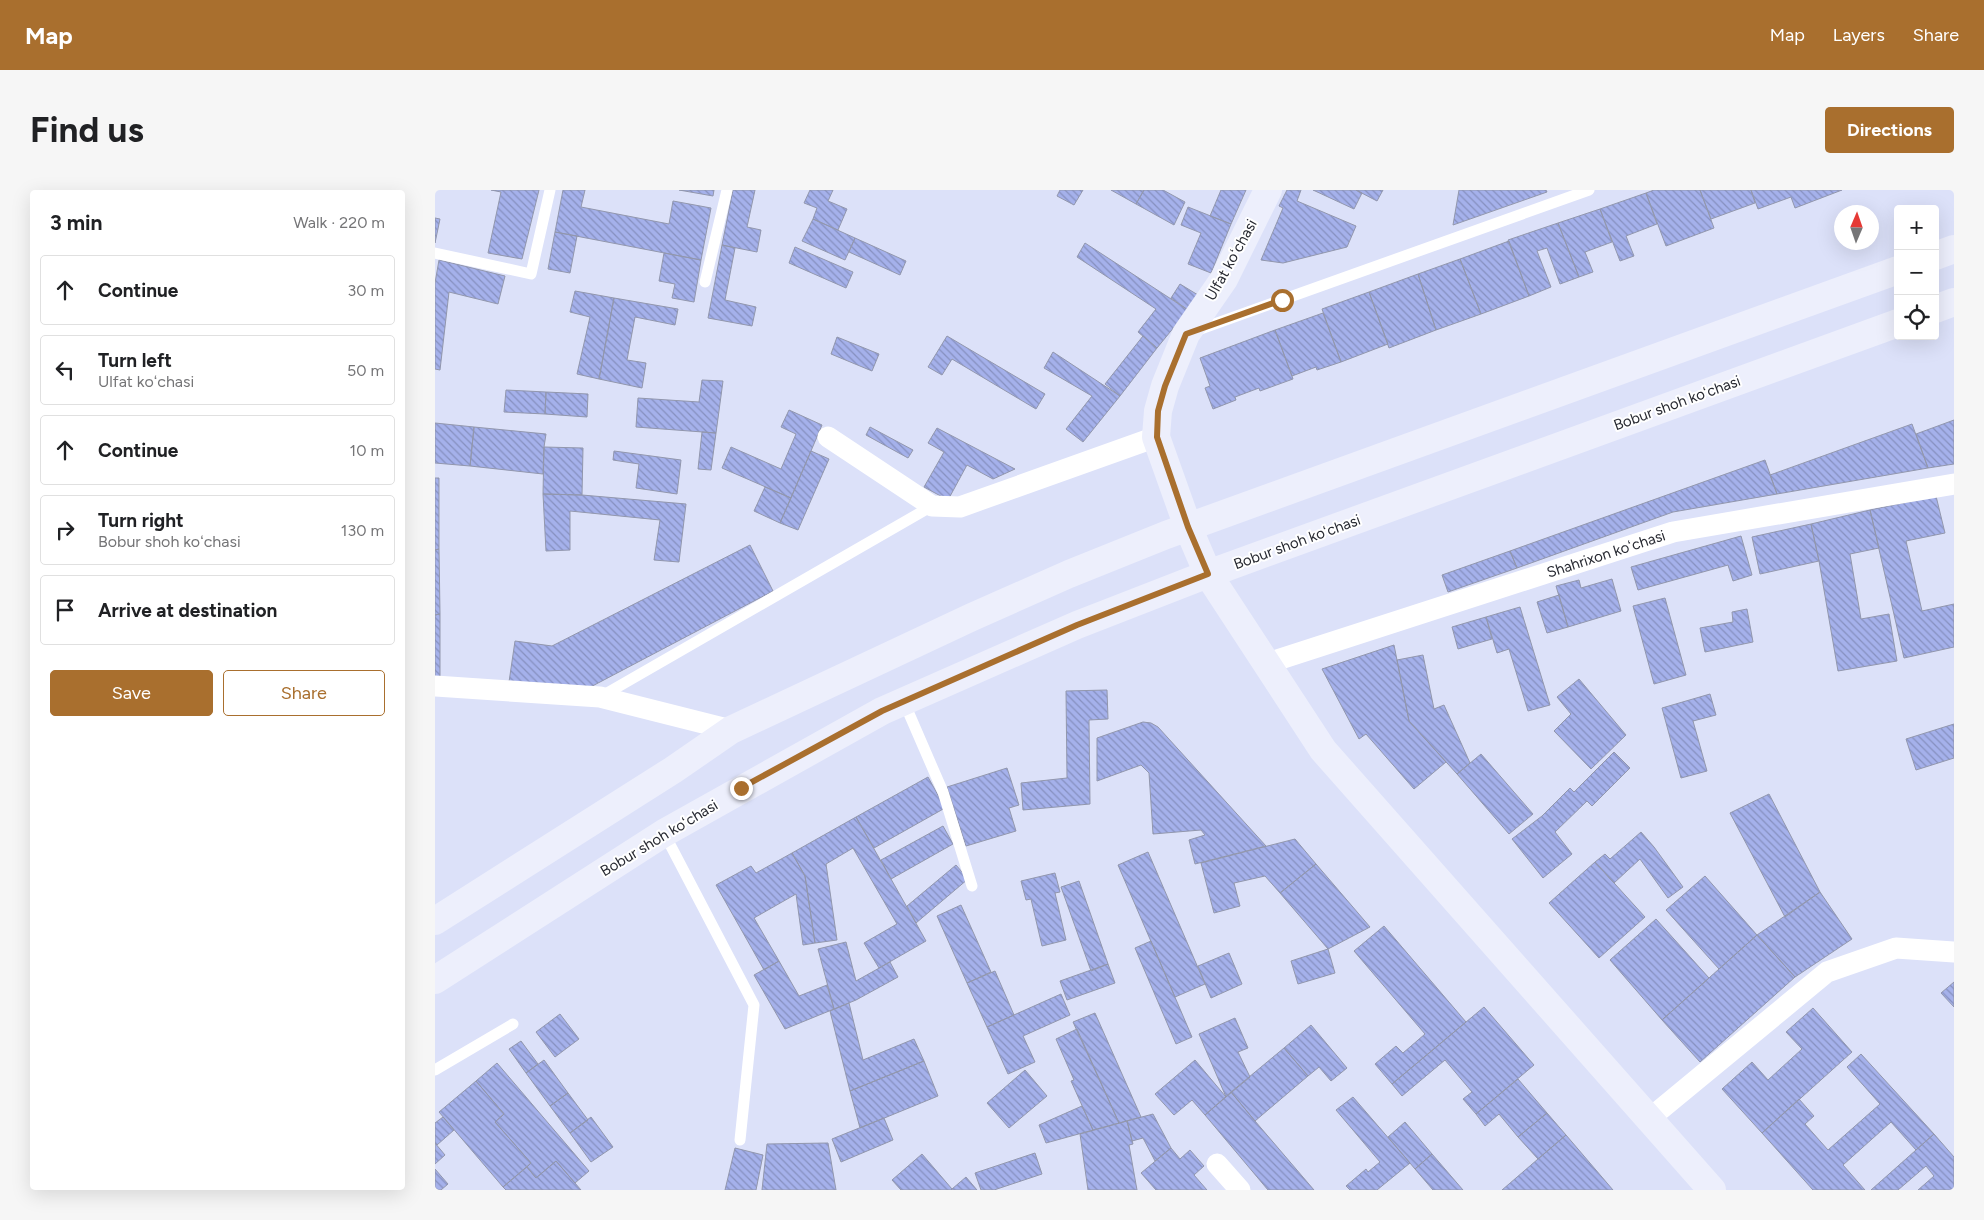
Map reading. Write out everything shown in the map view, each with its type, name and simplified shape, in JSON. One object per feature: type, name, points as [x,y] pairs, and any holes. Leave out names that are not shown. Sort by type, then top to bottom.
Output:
[{"type":"main road","name":"Ulfat koʻchasi","points":[[1268,190],[1224,279],[1186,334],[1165,386],[1158,411],[1157,437],[1188,527],[1208,574],[1323,750],[1711,1190]]},
{"type":"main road","points":[[1939,255],[1954,249]]},
{"type":"main road","points":[[435,921],[673,770],[731,730],[972,617],[1069,574],[1188,527],[1894,271]]},
{"type":"main road","points":[[1939,308],[1954,302]]},
{"type":"main road","name":"Bobur shoh koʻchasi","points":[[435,980],[664,833],[882,711],[1077,625],[1208,574],[1894,324]]},
{"type":"street","points":[[828,437],[932,506],[960,506],[1157,437]]},
{"type":"street","name":"Shahrixon koʻchasi","points":[[1267,663],[1673,532],[1954,484]]},
{"type":"street","points":[[435,686],[600,697],[731,730]]},
{"type":"street","points":[[1649,1119],[1827,972],[1896,948],[1954,952]]},
{"type":"street","points":[[1217,1164],[1240,1190]]},
{"type":"lane","points":[[435,253],[531,274],[550,190]]},
{"type":"lane","points":[[705,282],[727,190]]},
{"type":"lane","points":[[1186,334],[1589,190]]},
{"type":"lane","points":[[600,697],[932,506]]},
{"type":"lane","points":[[904,702],[943,792],[972,886]]},
{"type":"lane","points":[[664,833],[754,1005],[741,1140]]},
{"type":"lane","points":[[435,1070],[513,1024]]},
{"type":"building","points":[[491,190],[539,190],[522,259],[488,253],[501,192]]},
{"type":"building","points":[[563,190],[585,190],[581,207],[669,224],[673,201],[711,208],[701,260],[555,232]]},
{"type":"building","points":[[679,190],[714,190],[713,196]]},
{"type":"building","points":[[733,190],[755,190],[747,227],[761,230],[757,252],[722,245]]},
{"type":"building","points":[[810,190],[833,190],[828,201],[847,209],[838,230],[813,219],[817,208],[804,203]]},
{"type":"building","points":[[1060,190],[1083,190],[1074,205],[1057,196]]},
{"type":"building","points":[[1111,190],[1144,190],[1136,204]]},
{"type":"building","points":[[1144,190],[1163,190],[1185,202],[1174,225],[1136,204]]},
{"type":"building","points":[[1221,190],[1246,190],[1231,224],[1210,216]]},
{"type":"building","points":[[1287,190],[1301,190],[1297,201],[1356,226],[1347,247],[1283,263],[1261,260],[1283,208],[1279,206]]},
{"type":"building","points":[[1313,190],[1356,190],[1362,193],[1354,209]]},
{"type":"building","points":[[1356,190],[1383,190],[1377,201]]},
{"type":"building","points":[[1459,190],[1546,190],[1547,192],[1453,225]]},
{"type":"building","points":[[1654,190],[1700,190],[1714,228],[1666,246],[1646,193]]},
{"type":"building","points":[[1700,190],[1751,190],[1755,203],[1711,219]]},
{"type":"building","points":[[1751,190],[1842,190],[1795,208],[1791,197],[1758,209]]},
{"type":"building","points":[[1646,193],[1657,224],[1626,236],[1634,256],[1620,261],[1600,209]]},
{"type":"building","points":[[1188,207],[1231,224],[1211,273],[1188,264],[1201,233],[1181,225]]},
{"type":"building","points":[[1600,209],[1612,242],[1585,252],[1593,272],[1579,277],[1558,223]]},
{"type":"building","points":[[435,218],[440,219],[435,243]]},
{"type":"building","points":[[813,219],[855,238],[845,260],[802,241]]},
{"type":"building","points":[[1558,223],[1579,277],[1560,284],[1547,248],[1537,251],[1551,287],[1529,296],[1508,240]]},
{"type":"building","points":[[555,232],[577,236],[570,273],[548,269]]},
{"type":"building","points":[[855,238],[906,261],[900,275],[849,252]]},
{"type":"building","points":[[1509,241],[1529,296],[1481,314],[1460,259]]},
{"type":"building","points":[[1085,243],[1188,310],[1157,348],[1138,332],[1156,309],[1077,257]]},
{"type":"building","points":[[722,245],[735,248],[725,300],[756,307],[752,326],[708,318]]},
{"type":"building","points":[[795,247],[853,272],[846,288],[789,263]]},
{"type":"building","points":[[664,253],[701,260],[694,302],[672,298],[675,284],[659,281]]},
{"type":"building","points":[[1460,259],[1481,314],[1436,330],[1418,274]]},
{"type":"building","points":[[439,260],[505,276],[498,304],[449,292],[440,370],[435,369],[435,283]]},
{"type":"building","points":[[1418,274],[1436,330],[1389,348],[1369,292]]},
{"type":"building","points":[[1180,284],[1198,295],[1188,310],[1171,298]]},
{"type":"building","points":[[575,291],[614,298],[599,379],[577,374],[590,317],[570,312]]},
{"type":"building","points":[[1369,292],[1388,344],[1341,362],[1322,309]]},
{"type":"building","points":[[614,298],[678,309],[675,325],[635,317],[627,360],[646,363],[642,388],[599,379]]},
{"type":"building","points":[[1323,313],[1341,362],[1317,370],[1316,367],[1292,376],[1275,330]]},
{"type":"building","points":[[1275,330],[1293,379],[1260,391],[1259,388],[1235,397],[1236,400],[1213,409],[1205,388],[1210,386],[1200,358]]},
{"type":"building","points":[[947,336],[1045,394],[1036,409],[952,359],[942,375],[928,367]]},
{"type":"building","points":[[1143,336],[1157,348],[1120,396],[1105,384]]},
{"type":"building","points":[[837,337],[879,354],[872,371],[831,354]]},
{"type":"building","points":[[1053,352],[1120,396],[1083,442],[1066,429],[1092,396],[1044,368]]},
{"type":"building","points":[[702,380],[723,381],[716,433],[636,427],[638,398],[699,402]]},
{"type":"building","points":[[506,390],[546,392],[545,414],[504,412]]},
{"type":"building","points":[[546,392],[588,394],[587,417],[545,414]]},
{"type":"building","points":[[789,410],[822,425],[791,498],[722,468],[731,447],[781,469],[796,434],[781,427]]},
{"type":"building","points":[[1954,420],[1954,464],[1928,468],[1916,434]]},
{"type":"building","points":[[435,423],[474,427],[470,466],[435,463]]},
{"type":"building","points":[[1912,424],[1928,468],[1777,494],[1770,475]]},
{"type":"building","points":[[474,427],[546,434],[543,474],[470,466]]},
{"type":"building","points":[[870,427],[913,450],[908,458],[866,435]]},
{"type":"building","points":[[937,428],[1015,469],[993,479],[967,465],[948,500],[924,487],[944,452],[928,443]]},
{"type":"building","points":[[702,432],[716,433],[711,470],[698,469]]},
{"type":"building","points":[[544,447],[583,448],[582,495],[543,494]]},
{"type":"building","points":[[614,451],[681,460],[677,494],[636,488],[639,464],[613,460]]},
{"type":"building","points":[[811,451],[829,459],[798,530],[780,523]]},
{"type":"building","points":[[1765,460],[1777,494],[1673,512],[1517,568],[1510,551]]},
{"type":"building","points":[[435,478],[439,478],[439,549],[435,550]]},
{"type":"building","points":[[765,487],[791,498],[780,523],[754,511]]},
{"type":"building","points":[[543,494],[582,495],[686,504],[679,562],[654,560],[660,520],[570,511],[570,550],[546,551]]},
{"type":"building","points":[[1936,496],[1945,533],[1906,541],[1922,611],[1954,604],[1954,647],[1904,658],[1870,510]]},
{"type":"building","points":[[1870,510],[1879,548],[1850,554],[1861,619],[1889,614],[1897,661],[1838,671],[1811,524]]},
{"type":"building","points":[[1811,524],[1819,561],[1760,574],[1752,537]]},
{"type":"building","points":[[1741,536],[1752,575],[1733,581],[1728,565],[1638,590],[1631,567]]},
{"type":"building","points":[[750,545],[773,591],[581,692],[509,682],[515,641],[552,646]]},
{"type":"building","points":[[439,549],[440,614],[435,615],[435,550]]},
{"type":"building","points":[[1510,551],[1517,568],[1448,592],[1442,575]]},
{"type":"building","points":[[1612,579],[1621,611],[1568,627],[1556,586],[1579,580],[1581,588]]},
{"type":"building","points":[[1559,595],[1568,627],[1547,633],[1537,602]]},
{"type":"building","points":[[1665,598],[1686,675],[1654,684],[1633,606]]},
{"type":"building","points":[[1520,607],[1550,705],[1528,711],[1509,649],[1497,653],[1486,617]]},
{"type":"building","points":[[1747,609],[1753,642],[1705,652],[1700,628],[1733,622],[1732,612]]},
{"type":"building","points":[[440,614],[440,680],[435,679],[435,615]]},
{"type":"building","points":[[1486,617],[1492,639],[1458,649],[1452,627]]},
{"type":"building","points":[[1394,645],[1409,721],[1446,762],[1414,789],[1366,734],[1359,739],[1322,669]]},
{"type":"building","points":[[1423,655],[1434,709],[1444,705],[1470,763],[1457,774],[1409,721],[1397,660]]},
{"type":"building","points":[[1579,679],[1626,735],[1591,769],[1554,731],[1571,714],[1557,697]]},
{"type":"building","points":[[1107,690],[1108,719],[1089,720],[1090,804],[1023,810],[1021,783],[1067,778],[1066,691]]},
{"type":"building","points":[[1710,694],[1716,715],[1693,721],[1707,771],[1681,778],[1662,708]]},
{"type":"building","points":[[1143,722],[1151,723],[1158,727],[1266,846],[1195,864],[1189,840],[1205,835],[1201,830],[1153,834],[1149,773],[1141,765],[1097,781],[1097,738]]},
{"type":"building","points":[[1954,724],[1954,758],[1916,770],[1906,739]]},
{"type":"building","points":[[1614,752],[1630,768],[1592,806],[1587,801],[1555,832],[1572,854],[1543,878],[1512,839],[1542,816],[1570,788],[1574,792]]},
{"type":"building","points":[[1481,754],[1533,814],[1509,834],[1457,774]]},
{"type":"building","points":[[1007,768],[1019,805],[1009,808],[1016,831],[966,846],[947,787]]},
{"type":"building","points":[[928,777],[945,808],[874,848],[856,817]]},
{"type":"building","points":[[1769,794],[1820,892],[1785,917],[1730,813]]},
{"type":"building","points":[[856,817],[926,941],[879,968],[864,943],[897,924],[853,848],[826,864],[837,940],[815,943],[805,876],[792,853]]},
{"type":"building","points":[[943,826],[953,844],[891,879],[881,860]]},
{"type":"building","points":[[1641,832],[1683,887],[1668,898],[1640,859],[1614,883],[1595,862],[1605,854],[1610,859]]},
{"type":"building","points":[[1295,839],[1316,864],[1280,893],[1265,876],[1234,883],[1240,906],[1214,913],[1201,863]]},
{"type":"building","points":[[1148,852],[1205,984],[1175,997],[1118,865]]},
{"type":"building","points":[[792,853],[805,876],[815,943],[803,945],[796,894],[754,918],[779,961],[764,970],[716,885],[751,866],[756,873]]},
{"type":"building","points":[[1595,862],[1645,917],[1599,958],[1549,903]]},
{"type":"building","points":[[1316,864],[1370,927],[1328,949],[1280,893]]},
{"type":"building","points":[[956,865],[968,879],[916,923],[907,906]]},
{"type":"building","points":[[1055,873],[1060,892],[1055,893],[1066,940],[1042,946],[1031,899],[1026,900],[1021,881]]},
{"type":"building","points":[[1705,876],[1757,935],[1719,969],[1666,910]]},
{"type":"building","points":[[1079,881],[1108,964],[1091,971],[1061,887]]},
{"type":"building","points":[[1820,892],[1852,939],[1795,977],[1757,935]]},
{"type":"building","points":[[961,905],[991,972],[967,983],[937,916]]},
{"type":"building","points":[[1656,919],[1709,978],[1662,1020],[1610,960]]},
{"type":"building","points":[[1384,926],[1466,1022],[1392,1084],[1375,1064],[1396,1046],[1403,1053],[1425,1034],[1354,951]]},
{"type":"building","points":[[1757,935],[1795,977],[1700,1062],[1662,1020]]},
{"type":"building","points":[[1151,941],[1192,1037],[1176,1044],[1135,948]]},
{"type":"building","points":[[846,942],[856,981],[890,962],[898,977],[856,1000],[834,1009],[818,949]]},
{"type":"building","points":[[1328,949],[1335,973],[1298,984],[1291,961]]},
{"type":"building","points":[[1229,953],[1242,984],[1211,998],[1198,966]]},
{"type":"building","points":[[779,961],[799,996],[827,985],[834,1009],[785,1029],[754,975]]},
{"type":"building","points":[[1108,964],[1115,983],[1067,1000],[1060,981]]},
{"type":"building","points":[[995,971],[1014,1015],[987,1027],[967,983]]},
{"type":"building","points":[[1954,982],[1954,1007],[1941,993]]},
{"type":"building","points":[[1061,994],[1070,1015],[1023,1036],[1035,1062],[1008,1074],[987,1027]]},
{"type":"building","points":[[849,1003],[863,1060],[914,1039],[924,1061],[850,1091],[830,1011]]},
{"type":"building","points":[[1484,1007],[1534,1065],[1476,1114],[1463,1099],[1472,1092],[1445,1060],[1402,1096],[1392,1084]]},
{"type":"building","points":[[1813,1008],[1852,1052],[1762,1133],[1722,1089],[1752,1062],[1768,1080],[1802,1049],[1786,1032]]},
{"type":"building","points":[[1095,1013],[1141,1117],[1119,1123],[1073,1022]]},
{"type":"building","points":[[560,1014],[579,1039],[555,1057],[536,1032]]},
{"type":"building","points":[[1235,1018],[1248,1048],[1238,1052],[1250,1077],[1226,1097],[1199,1034]]},
{"type":"building","points":[[1311,1025],[1347,1068],[1331,1081],[1319,1067],[1308,1076],[1284,1048]]},
{"type":"building","points":[[1077,1029],[1119,1123],[1093,1130],[1071,1081],[1074,1080],[1056,1039]]},
{"type":"building","points":[[521,1041],[538,1064],[526,1073],[509,1049]]},
{"type":"building","points":[[1284,1048],[1308,1076],[1255,1121],[1231,1092]]},
{"type":"building","points":[[1861,1054],[1934,1134],[1916,1150],[1891,1122],[1843,1165],[1865,1190],[1813,1190],[1762,1133],[1799,1099],[1814,1116],[1805,1124],[1828,1150],[1880,1104],[1847,1067]]},
{"type":"building","points":[[544,1060],[568,1093],[550,1106],[526,1073]]},
{"type":"building","points":[[1195,1060],[1226,1097],[1205,1115],[1192,1100],[1174,1115],[1155,1094]]},
{"type":"building","points":[[924,1061],[938,1096],[860,1128],[850,1091]]},
{"type":"building","points":[[497,1063],[589,1171],[575,1183],[556,1161],[536,1178],[527,1167],[531,1163],[495,1122],[504,1114],[476,1081]]},
{"type":"building","points":[[1025,1070],[1047,1096],[1009,1128],[987,1103]]},
{"type":"building","points":[[1518,1079],[1547,1113],[1518,1137],[1499,1114],[1485,1126],[1476,1114]]},
{"type":"building","points":[[476,1081],[504,1114],[495,1122],[531,1163],[503,1187],[439,1112]]},
{"type":"building","points":[[1231,1092],[1314,1190],[1268,1190],[1205,1115]]},
{"type":"building","points":[[568,1093],[588,1120],[570,1133],[550,1106]]},
{"type":"building","points":[[1353,1097],[1410,1163],[1377,1190],[1350,1190],[1346,1186],[1366,1169],[1368,1172],[1380,1162],[1336,1110]]},
{"type":"building","points":[[1082,1106],[1093,1130],[1046,1143],[1039,1125]]},
{"type":"building","points":[[1547,1113],[1566,1135],[1538,1159],[1518,1137]]},
{"type":"building","points":[[1153,1114],[1171,1148],[1155,1161],[1143,1138],[1132,1141],[1127,1121]]},
{"type":"building","points":[[443,1117],[454,1130],[437,1145],[435,1143],[435,1123]]},
{"type":"building","points":[[591,1117],[613,1147],[591,1162],[570,1133]]},
{"type":"building","points":[[884,1118],[893,1140],[841,1162],[832,1139]]},
{"type":"building","points":[[1127,1121],[1133,1144],[1129,1145],[1137,1190],[1088,1190],[1080,1134]]},
{"type":"building","points":[[1405,1122],[1432,1154],[1415,1169],[1388,1137]]},
{"type":"building","points":[[1934,1134],[1954,1157],[1954,1190],[1918,1190],[1934,1176],[1926,1166],[1898,1190],[1871,1190]]},
{"type":"building","points":[[1566,1135],[1613,1190],[1502,1190],[1538,1159]]},
{"type":"building","points":[[435,1143],[445,1155],[435,1164]]},
{"type":"building","points":[[828,1143],[836,1190],[762,1190],[767,1144]]},
{"type":"building","points":[[735,1148],[763,1155],[756,1190],[725,1190]]},
{"type":"building","points":[[1171,1148],[1180,1159],[1190,1150],[1204,1166],[1194,1175],[1207,1190],[1156,1190],[1141,1173]]},
{"type":"building","points":[[1035,1153],[1042,1174],[994,1190],[981,1190],[975,1173]]},
{"type":"building","points":[[922,1154],[951,1190],[901,1190],[892,1180]]},
{"type":"building","points":[[1432,1154],[1463,1190],[1433,1190],[1415,1169]]},
{"type":"building","points":[[556,1161],[581,1190],[506,1190],[503,1187],[527,1167],[536,1178]]},
{"type":"building","points":[[435,1169],[448,1184],[441,1190],[435,1190]]},
{"type":"building","points":[[966,1177],[977,1190],[951,1190],[952,1189]]},
{"type":"route","points":[[741,788],[882,711],[1077,625],[1208,574],[1188,527],[1157,437],[1158,411],[1165,386],[1186,334],[1282,300]]}]
